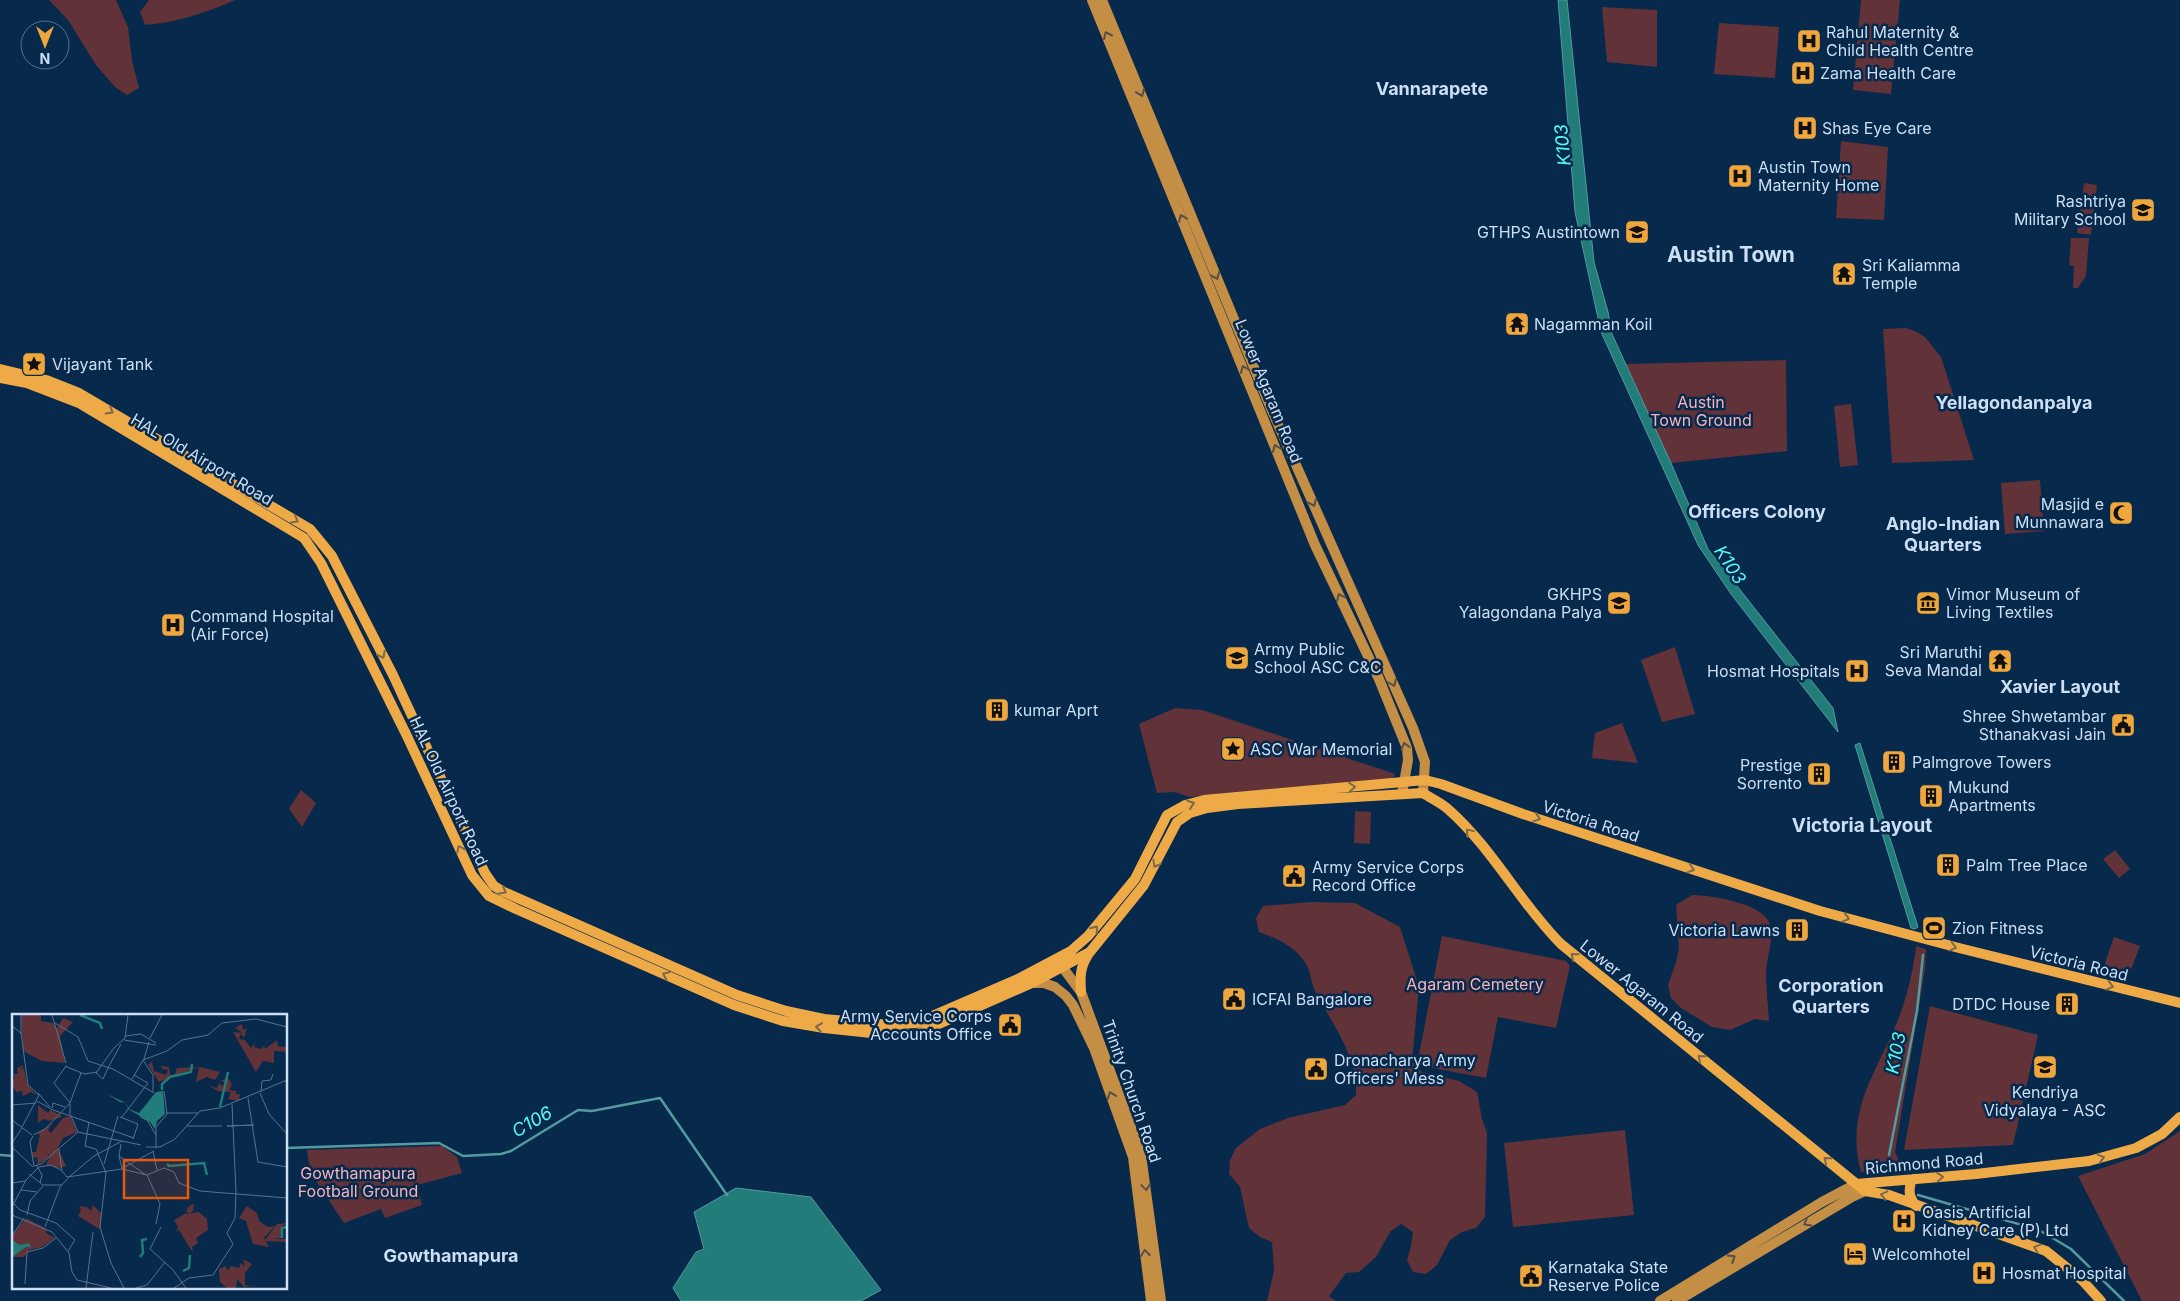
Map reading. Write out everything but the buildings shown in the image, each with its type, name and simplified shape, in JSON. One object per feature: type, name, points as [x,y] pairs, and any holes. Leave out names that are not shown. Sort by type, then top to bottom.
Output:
[{"type":"main road","name":"Lower Agaram Road","points":[[1092,0],[1315,545],[1383,687],[1407,748],[1408,760],[1402,794]]},
{"type":"main road","name":"Lower Agaram Road","points":[[1102,0],[1272,411],[1413,728],[1425,762],[1423,794],[1448,809],[1457,818],[1500,868],[1546,930],[1561,944],[1865,1191]]},
{"type":"main road","name":"HAL Old Airport Road","points":[[0,369],[46,380],[310,529],[332,556],[393,675],[485,873],[494,886],[504,892],[737,995],[786,1011],[824,1019],[890,1024],[916,1023],[1060,963]]},
{"type":"main road","name":"HAL Old Airport Road","points":[[0,378],[27,383],[77,397],[304,538],[321,563],[406,734],[472,875],[489,896],[734,1005],[783,1021],[824,1028],[890,1035],[916,1034],[1032,983],[1060,963]]},
{"type":"main road","name":"Victoria Road","points":[[1060,963],[1090,952],[1144,885],[1177,822],[1190,814],[1207,808],[1425,780],[1442,784],[1523,814],[1820,911],[1984,955],[2180,1003]]},
{"type":"main road","name":"Victoria Road","points":[[1060,963],[1088,936],[1135,880],[1167,815],[1185,805],[1204,800],[1423,794]]},
{"type":"main road","points":[[1081,992],[1080,975],[1083,962],[1090,952]]},
{"type":"main road","name":"Trinity Church Road","points":[[1060,963],[1081,992],[1142,1155],[1161,1301]]},
{"type":"main road","name":"Trinity Church Road","points":[[1032,983],[1044,983],[1055,987],[1066,996],[1073,1004],[1094,1048],[1133,1157],[1151,1301]]},
{"type":"main road","name":"Richmond Road","points":[[1677,1301],[1822,1202],[1856,1184],[1914,1180],[2089,1161],[2136,1148],[2162,1134],[2180,1117]]},
{"type":"main road","points":[[1914,1180],[1911,1182],[1909,1193],[1910,1198],[1917,1207]]},
{"type":"main road","name":"Richmond Road","points":[[1660,1301],[1720,1271],[1865,1191]]},
{"type":"main road","points":[[1865,1191],[1889,1195],[1917,1207],[2046,1252],[2082,1280],[2101,1301]]},
{"type":"green space","points":[[49,0],[116,0],[128,27],[132,61],[139,88],[127,95],[115,87],[96,65],[70,23],[70,20]]},
{"type":"green space","points":[[149,0],[235,0],[191,16],[145,25],[140,12]]},
{"type":"green space","points":[[1861,0],[1900,0],[1891,94],[1853,90]]},
{"type":"green space","points":[[1602,7],[1657,10],[1657,67],[1607,62]]},
{"type":"green space","points":[[1719,23],[1779,27],[1775,78],[1714,74]]},
{"type":"green space","points":[[1841,141],[1888,147],[1884,220],[1836,218]]},
{"type":"green space","points":[[2084,183],[2097,185],[2091,235],[2077,233]]},
{"type":"green space","points":[[2071,238],[2089,238],[2086,276],[2078,288],[2073,288],[2074,266],[2069,265]]},
{"type":"green space","points":[[1906,328],[1925,337],[1941,357],[1974,460],[1892,463],[1883,329]]},
{"type":"green space","name":"Austin Town Ground","points":[[1786,360],[1787,451],[1671,463],[1626,364]]},
{"type":"green space","points":[[1851,404],[1858,465],[1840,467],[1834,406]]},
{"type":"green space","points":[[2040,480],[2044,531],[2005,534],[2001,483]]},
{"type":"green space","points":[[1675,647],[1695,714],[1662,722],[1641,660]]},
{"type":"green space","name":"ASC War Memorial","points":[[1175,708],[1202,710],[1395,774],[1392,779],[1190,797],[1175,792],[1157,793],[1139,724]]},
{"type":"green space","points":[[1622,723],[1638,763],[1592,758],[1595,733]]},
{"type":"green space","points":[[301,790],[316,803],[302,827],[289,809]]},
{"type":"green space","points":[[1355,811],[1371,812],[1370,844],[1354,843]]},
{"type":"green space","points":[[2115,850],[2130,869],[2119,878],[2103,859]]},
{"type":"green space","points":[[1692,895],[1734,901],[1746,905],[1764,915],[1769,922],[1771,940],[1766,971],[1769,1021],[1755,1019],[1730,1030],[1712,1027],[1681,1008],[1671,998],[1668,985],[1679,948],[1676,905]]},
{"type":"green space","points":[[1311,902],[1355,903],[1400,927],[1419,987],[1412,1062],[1422,1072],[1459,1081],[1477,1092],[1482,1119],[1487,1133],[1485,1217],[1476,1228],[1462,1232],[1450,1240],[1437,1265],[1426,1274],[1413,1272],[1407,1260],[1413,1232],[1401,1224],[1390,1232],[1376,1257],[1359,1272],[1346,1273],[1329,1296],[1336,1301],[1267,1301],[1274,1271],[1272,1242],[1260,1237],[1249,1228],[1240,1187],[1229,1174],[1230,1160],[1236,1148],[1260,1129],[1288,1118],[1345,1105],[1356,1095],[1356,1081],[1349,1054],[1314,989],[1306,964],[1297,952],[1279,940],[1259,932],[1256,918],[1263,906]]},
{"type":"green space","name":"Agaram Cemetery","points":[[1442,936],[1566,961],[1570,966],[1556,1028],[1498,1017],[1486,1078],[1417,1065]]},
{"type":"green space","points":[[2114,937],[2140,946],[2129,975],[2104,966]]},
{"type":"green space","points":[[1916,946],[1926,949],[1925,969],[1895,1152],[1903,1170],[1861,1172],[1857,1148],[1857,1126],[1861,1106],[1903,1006],[1911,977]]},
{"type":"green space","points":[[1930,1006],[2038,1035],[2013,1145],[1904,1150]]},
{"type":"green space","points":[[1625,1130],[1634,1215],[1513,1227],[1504,1143]]},
{"type":"green space","points":[[2180,1131],[2180,1301],[2142,1301],[2078,1176],[2145,1154]]},
{"type":"green space","name":"Gowthamapura Football Ground","points":[[442,1146],[457,1157],[462,1173],[417,1185],[422,1205],[385,1218],[381,1209],[344,1223],[310,1172],[307,1150]]},
{"type":"shaded area","points":[[1558,0],[1567,0],[1594,262],[1612,334],[1708,549],[1833,708],[1838,732],[1731,594],[1698,545],[1601,332],[1575,212]]},
{"type":"shaded area","points":[[1860,743],[1918,927],[1915,929],[1911,928],[1855,745]]},
{"type":"shaded area","points":[[736,1188],[811,1197],[881,1290],[861,1301],[681,1301],[673,1288],[696,1252],[704,1249],[694,1212]]},
{"type":"waterway","name":"K103","points":[[1889,1155],[1917,1011],[1923,955]]},
{"type":"waterway","name":"C106","points":[[288,1148],[439,1143],[463,1156],[501,1154],[511,1151],[578,1110],[592,1111],[660,1098],[727,1195]]},
{"type":"waterway","name":"C106","points":[[0,1155],[12,1156]]},
{"type":"waterway","name":"K103","points":[[1918,1195],[2039,1230],[2071,1249],[2124,1301]]},
{"type":"place","name":"Rahul Maternity & Child Health Centre","points":[[1809,41]]},
{"type":"place","name":"Zama Health Care","points":[[1803,73]]},
{"type":"place","name":"Shas Eye Care","points":[[1805,128]]},
{"type":"place","name":"Austin Town Maternity Home","points":[[1740,176]]},
{"type":"place","name":"Rashtriya Military School","points":[[2143,210]]},
{"type":"place","name":"GTHPS Austintown","points":[[1637,232]]},
{"type":"place","name":"Sri Kaliamma Temple","points":[[1844,274]]},
{"type":"place","name":"Nagamman Koil","points":[[1517,324]]},
{"type":"place","name":"Vijayant Tank","points":[[34,364]]},
{"type":"place","name":"Masjid e Munnawara","points":[[2121,513]]},
{"type":"place","name":"GKHPS Yalagondana Palya","points":[[1619,603]]},
{"type":"place","name":"Vimor Museum of Living Textiles","points":[[1928,603]]},
{"type":"place","name":"Command Hospital (Air Force)","points":[[173,625]]},
{"type":"place","name":"Army Public School ASC C&C","points":[[1237,658]]},
{"type":"place","name":"Sri Maruthi Seva Mandal","points":[[2000,661]]},
{"type":"place","name":"Hosmat Hospitals","points":[[1857,671]]},
{"type":"place","name":"kumar Aprt","points":[[997,710]]},
{"type":"place","name":"Shree Shwetambar Sthanakvasi Jain","points":[[2123,725]]},
{"type":"place","name":"ASC War Memorial","points":[[1233,749]]},
{"type":"place","name":"Palmgrove Towers","points":[[1894,762]]},
{"type":"place","name":"Prestige Sorrento","points":[[1819,774]]},
{"type":"place","name":"Mukund Apartments","points":[[1931,796]]},
{"type":"place","name":"Palm Tree Place","points":[[1948,865]]},
{"type":"place","name":"Army Service Corps Record Office","points":[[1294,876]]},
{"type":"place","name":"Zion Fitness","points":[[1934,928]]},
{"type":"place","name":"Victoria Lawns","points":[[1797,930]]},
{"type":"place","name":"ICFAI Bangalore","points":[[1234,999]]},
{"type":"place","name":"DTDC House","points":[[2067,1004]]},
{"type":"place","name":"Army Service Corps Accounts Office","points":[[1010,1025]]},
{"type":"place","name":"Kendriya Vidyalaya - ASC","points":[[2045,1067]]},
{"type":"place","name":"Dronacharya Army Officers' Mess","points":[[1316,1069]]},
{"type":"place","name":"Oasis Artificial Kidney Care (P) Ltd","points":[[1904,1221]]},
{"type":"place","name":"Welcomhotel","points":[[1855,1254]]},
{"type":"place","name":"Hosmat Hospital","points":[[1984,1273]]},
{"type":"place","name":"Karnataka State Reserve Police","points":[[1531,1276]]},
{"type":"district","name":"Vannarapete","points":[[1432,89]]},
{"type":"district","name":"Austin Town","points":[[1731,255]]},
{"type":"district","name":"Yellagondanpalya","points":[[2014,403]]},
{"type":"district","name":"Officers Colony","points":[[1757,512]]},
{"type":"district","name":"Anglo-Indian Quarters","points":[[1943,534]]},
{"type":"district","name":"Xavier Layout","points":[[2060,687]]},
{"type":"district","name":"Victoria Layout","points":[[1862,825]]},
{"type":"district","name":"Corporation Quarters","points":[[1831,996]]},
{"type":"district","name":"Gowthamapura","points":[[451,1256]]}]
